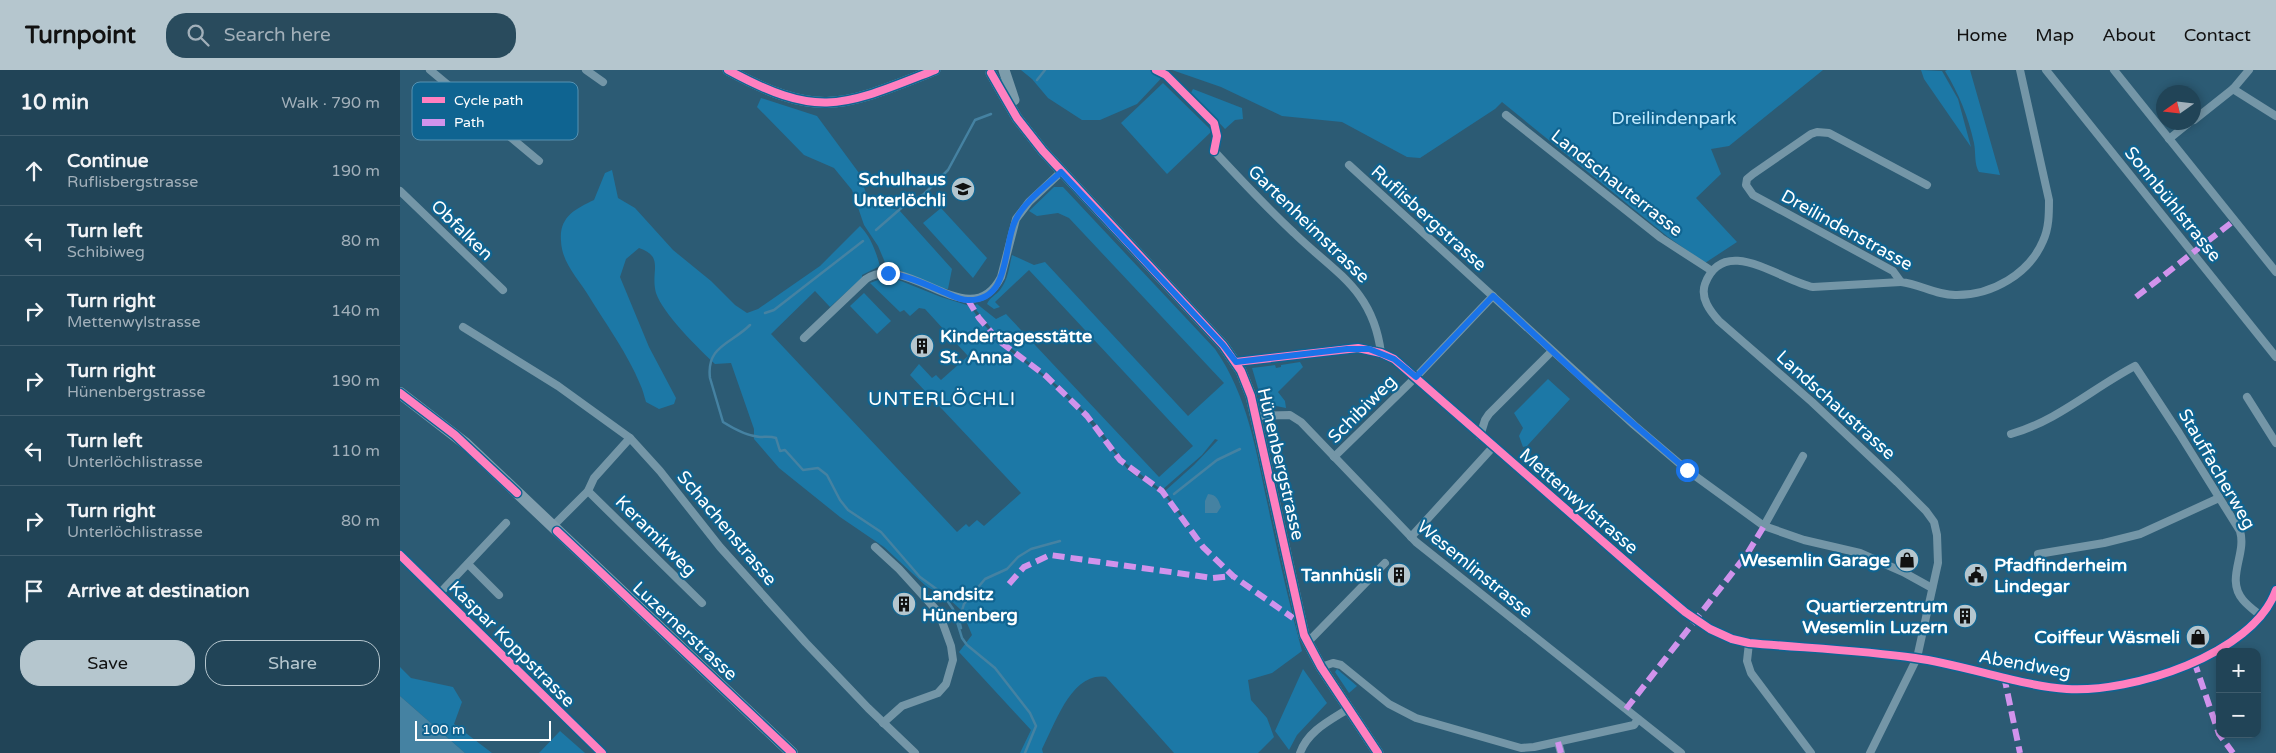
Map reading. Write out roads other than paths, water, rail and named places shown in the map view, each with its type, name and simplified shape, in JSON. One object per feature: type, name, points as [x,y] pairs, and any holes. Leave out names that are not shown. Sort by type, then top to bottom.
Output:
[{"type":"main road","name":"Luzernerstrasse","points":[[400,393],[460,439],[792,753]]},
{"type":"street","points":[[430,70],[444,82]]},
{"type":"street","points":[[586,70],[603,82]]},
{"type":"street","points":[[728,70],[771,92],[796,100],[826,104],[858,99],[935,70]]},
{"type":"street","name":"Dreilindenstrasse","points":[[1927,185],[1822,131],[1812,134],[1754,174],[1747,180],[1746,185],[1753,195],[1893,271],[1901,282],[1940,294],[1956,296],[1978,294],[1993,289],[2014,276],[2031,260],[2044,241],[2049,219],[2049,200],[2020,70]]},
{"type":"street","name":"Sonnbühlstrasse","points":[[2046,70],[2276,357]]},
{"type":"street","points":[[2114,70],[2276,272]]},
{"type":"street","points":[[2201,114],[2233,89],[2249,70]]},
{"type":"street","name":"Hünenbergstrasse","points":[[995,71],[1017,118],[1061,172],[1223,345],[1236,362],[1247,385],[1256,416],[1301,624],[1307,642],[1321,667],[1378,753]]},
{"type":"street","points":[[2233,89],[2276,116]]},
{"type":"street","name":"Landschauterrasse","points":[[1506,115],[1661,238],[1712,271]]},
{"type":"street","points":[[2169,138],[2180,130]]},
{"type":"street","points":[[514,140],[539,161]]},
{"type":"street","name":"Gartenheimstrasse","points":[[1214,150],[1294,234],[1338,270],[1360,295],[1370,313],[1381,353]]},
{"type":"street","name":"Ruflisbergstrasse","points":[[1349,165],[1552,351],[1675,460],[1764,526],[1804,540],[1868,556],[1932,588]]},
{"type":"street","points":[[804,338],[866,279],[875,274],[900,274],[968,300],[989,293],[1001,278],[1016,219],[1029,202],[1061,172]]},
{"type":"street","name":"Obfalken","points":[[400,191],[503,290]]},
{"type":"street","points":[[1712,271],[1724,262],[1736,260],[1756,264],[1813,287],[1901,282]]},
{"type":"street","name":"Landschaustrasse","points":[[1712,271],[1704,288],[1709,310],[1812,402],[1926,511],[1934,522],[1937,535],[1938,563],[1917,658],[1870,753]]},
{"type":"street","name":"Schibiweg","points":[[1334,457],[1416,377],[1493,296]]},
{"type":"street","name":"Schachenstrasse","points":[[463,326],[558,386],[630,438],[660,471],[720,547],[806,643],[883,723],[915,753]]},
{"type":"street","name":"Mettenwylstrasse","points":[[1236,362],[1347,349],[1369,349],[1381,353],[1394,359],[1416,377],[1480,436],[1685,612],[1710,629],[1732,639],[1749,643],[1917,658]]},
{"type":"street","points":[[1480,436],[1489,414],[1552,351]]},
{"type":"street","name":"Stauffacherweg","points":[[2012,434],[2033,428],[2134,366],[2180,432],[2240,530],[2242,540],[2235,583],[2237,592],[2261,616]]},
{"type":"street","points":[[2247,397],[2276,443]]},
{"type":"street","name":"Wesemlinstrasse","points":[[1256,416],[1279,414],[1296,418],[1411,537],[1681,753]]},
{"type":"street","points":[[552,527],[588,491],[594,478],[630,438]]},
{"type":"street","points":[[1411,537],[1493,447]]},
{"type":"street","points":[[1764,526],[1803,456]]},
{"type":"street","name":"Keramikweg","points":[[588,491],[702,603]]},
{"type":"street","points":[[2038,554],[2104,544],[2140,534],[2219,498]]},
{"type":"street","name":"Kaspar Koppstrasse","points":[[440,593],[506,523]]},
{"type":"street","points":[[874,548],[899,569],[939,613],[951,646],[953,660],[946,684],[938,693],[902,706],[883,723]]},
{"type":"street","name":"Kaspar Koppstrasse","points":[[400,555],[602,753]]},
{"type":"street","name":"Kaspar Koppstrasse","points":[[468,564],[499,595]]},
{"type":"street","points":[[1307,642],[1385,564]]},
{"type":"street","name":"Abendweg","points":[[1917,658],[2068,689],[2104,687],[2129,683],[2183,666],[2231,642],[2261,616],[2276,590]]},
{"type":"street","points":[[1749,643],[1748,661],[1751,673],[1812,753]]},
{"type":"street","points":[[1321,667],[1333,663],[1341,665],[1389,704],[1423,720],[1520,748],[1534,747],[1634,725],[1638,719]]},
{"type":"street","points":[[1300,753],[1307,738],[1318,728],[1348,709]]},
{"type":"street","points":[[1558,742],[1561,753]]},
{"type":"waterway","points":[[1037,80],[1045,70]]},
{"type":"waterway","points":[[876,230],[907,203],[924,194],[948,170],[975,120],[991,114]]},
{"type":"waterway","points":[[765,313],[774,310],[863,241]]},
{"type":"waterway","points":[[750,325],[721,347],[712,359],[710,378],[723,422],[736,430],[750,435],[776,438],[780,451],[785,450],[803,470],[818,468],[827,475],[840,500],[848,510],[881,532],[920,577],[942,593],[953,609],[962,638],[967,645],[995,668],[1030,713],[1036,726],[1025,753]]},
{"type":"waterway","points":[[1174,494],[1217,460],[1240,449]]},
{"type":"waterway","points":[[961,628],[959,620],[964,604],[985,579],[1007,569],[1018,557],[1031,549],[1060,541]]},
{"type":"place","name":"Schulhaus Unterlöchli","points":[[963,189]]},
{"type":"place","name":"Kindertagesstätte St. Anna","points":[[922,346]]},
{"type":"place","name":"Wesemlin Garage","points":[[1907,560]]},
{"type":"place","name":"Tannhüsli","points":[[1399,575]]},
{"type":"place","name":"Pfadfinderheim Lindegar","points":[[1976,575]]},
{"type":"place","name":"Landsitz Hünenberg","points":[[904,604]]},
{"type":"place","name":"Quartierzentrum Wesemlin Luzern","points":[[1965,616]]},
{"type":"place","name":"Coiffeur Wäsmeli","points":[[2198,637]]},
{"type":"district","name":"UNTERLÖCHLI","points":[[942,398]]},
{"type":"park label","name":"Dreilindenpark","points":[[1674,118]]}]
